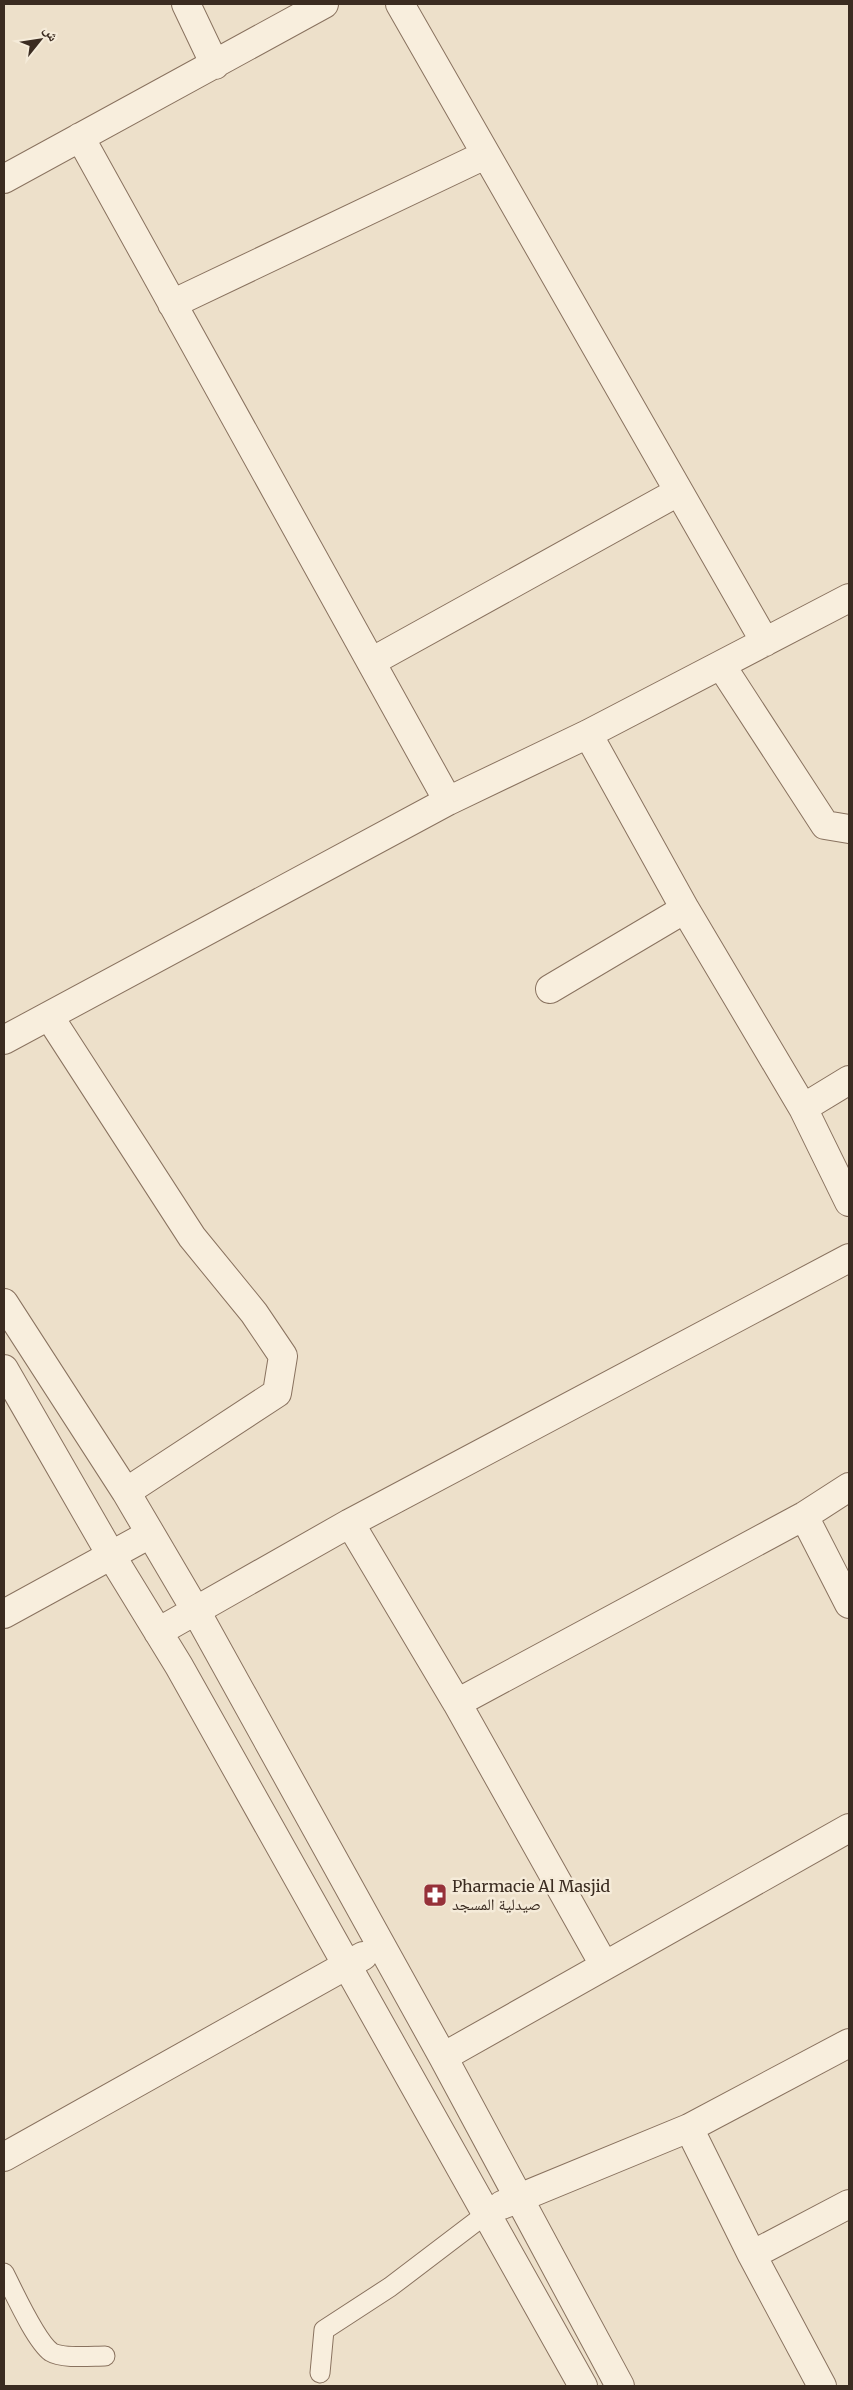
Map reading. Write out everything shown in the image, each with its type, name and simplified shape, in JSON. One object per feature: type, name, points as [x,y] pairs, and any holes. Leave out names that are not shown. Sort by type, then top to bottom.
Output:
[{"type":"street","points":[[186,4],[215,64]]},
{"type":"street","points":[[4,179],[324,4]]},
{"type":"street","points":[[400,4],[765,642]]},
{"type":"street","points":[[80,137],[448,801]]},
{"type":"street","points":[[172,304],[485,155]]},
{"type":"street","points":[[371,662],[678,492]]},
{"type":"street","points":[[4,1040],[448,801],[588,734],[849,598]]},
{"type":"street","points":[[721,665],[825,825],[849,828]]},
{"type":"street","points":[[588,734],[685,909],[803,1108],[849,1202]]},
{"type":"street","points":[[550,989],[685,909]]},
{"type":"street","points":[[49,1016],[192,1237],[254,1313],[283,1356],[277,1393],[126,1492]]},
{"type":"street","points":[[803,1108],[849,1080]]},
{"type":"street","points":[[158,1632],[350,1523],[849,1258]]},
{"type":"street","points":[[4,1303],[126,1492],[196,1611],[442,2057],[620,2386]]},
{"type":"street","points":[[4,1369],[111,1555],[158,1632],[347,1964],[583,2386]]},
{"type":"street","points":[[457,1703],[804,1516],[849,1487]]},
{"type":"street","points":[[804,1516],[849,1604]]},
{"type":"street","points":[[350,1523],[457,1703],[604,1965]]},
{"type":"street","points":[[4,1614],[150,1534]]},
{"type":"street","points":[[442,2057],[849,1828]]},
{"type":"street","points":[[4,2156],[347,1964],[381,1947]]},
{"type":"street","points":[[486,2214],[518,2197],[689,2128],[849,2044]]},
{"type":"street","points":[[689,2128],[752,2256],[822,2386]]},
{"type":"street","points":[[752,2256],[849,2204]]},
{"type":"lane","points":[[320,2373],[324,2330],[390,2288],[486,2214]]},
{"type":"lane","points":[[4,2273],[38,2337],[52,2352],[72,2356],[105,2356]]},
{"type":"place","name":"Pharmacie Al Masjid صيدلية المسجد","points":[[435,1895]]}]
